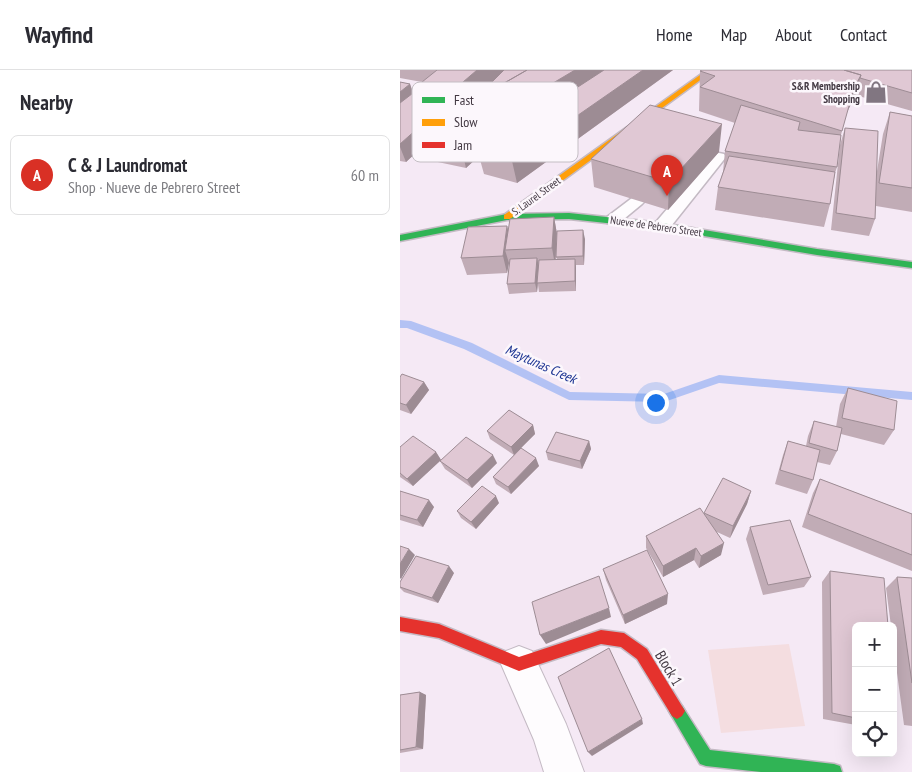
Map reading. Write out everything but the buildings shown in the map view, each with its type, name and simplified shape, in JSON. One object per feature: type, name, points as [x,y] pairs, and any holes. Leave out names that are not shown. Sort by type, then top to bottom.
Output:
[{"type":"street","name":"S. Laurel Street","points":[[507,217],[711,70]]},
{"type":"street","name":"Nueve de Pebrero Street","points":[[400,238],[507,217],[569,216],[662,226],[817,252],[912,265]]},
{"type":"street","points":[[400,624],[439,631],[519,664],[552,738],[564,772]]},
{"type":"street","name":"Block 1","points":[[519,664],[601,637],[624,640],[642,654],[700,765],[834,772]]},
{"type":"lane","points":[[662,226],[720,158]]},
{"type":"lane","points":[[613,220],[637,201]]},
{"type":"shaded area","points":[[789,644],[805,726],[721,733],[708,650]]},
{"type":"waterway","name":"Maytunas Creek","points":[[400,324],[408,324],[468,346],[569,396],[664,398],[719,379],[912,396]]},
{"type":"traffic: fast","points":[[400,238],[507,217],[569,216],[662,226],[817,252],[912,265]]},
{"type":"traffic: fast","points":[[677,711],[706,758],[834,772]]},
{"type":"traffic: slow","points":[[507,217],[711,70]]},
{"type":"traffic: jam","points":[[400,624],[439,631],[519,664],[601,637],[624,640],[642,654],[677,711]]},
{"type":"place","name":"S&R Membership Shopping","points":[[876,92]]},
{"type":"place","name":"C & J Laundromat","points":[[667,196]]}]
